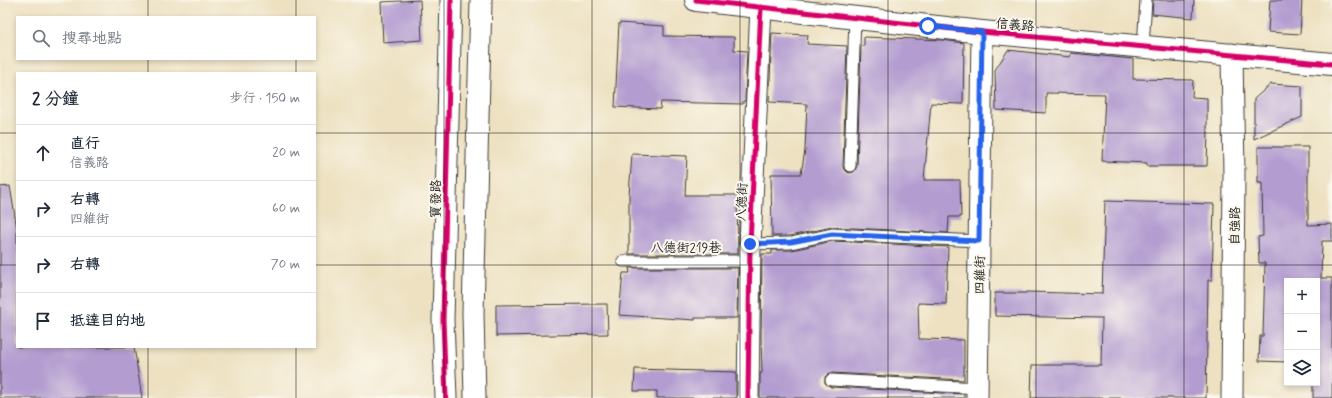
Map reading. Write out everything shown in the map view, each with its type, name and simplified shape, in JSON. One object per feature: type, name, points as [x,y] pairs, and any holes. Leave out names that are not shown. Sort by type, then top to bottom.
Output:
[{"type":"street","name":"寶發路","points":[[446,398],[444,320],[451,0]]},
{"type":"street","points":[[475,398],[473,313],[481,0]]},
{"type":"street","name":"信義路","points":[[696,0],[982,32],[1332,64]]},
{"type":"street","name":"八德街","points":[[748,398],[750,252],[761,7]]},
{"type":"street","name":"四維街","points":[[978,393],[982,32]]},
{"type":"street","name":"自強路","points":[[1232,54],[1234,174],[1232,398]]},
{"type":"lane","points":[[1143,46],[1146,0]]},
{"type":"lane","points":[[850,166],[855,17]]},
{"type":"lane","name":"八德街219巷","points":[[622,261],[750,252],[832,234],[979,241]]},
{"type":"lane","points":[[831,380],[978,393]]},
{"type":"building","points":[[420,0],[422,40],[383,43],[381,2]]},
{"type":"building","points":[[1153,0],[1194,0],[1193,18],[1152,14]]},
{"type":"building","points":[[1270,0],[1302,0],[1300,34],[1268,32]]},
{"type":"building","points":[[619,23],[664,26],[664,36],[734,37],[734,50],[747,51],[745,101],[743,101],[743,104],[661,102],[660,109],[615,107]]},
{"type":"building","points":[[772,33],[808,35],[807,44],[847,46],[843,166],[844,170],[849,173],[854,172],[857,166],[861,46],[864,46],[864,37],[942,40],[964,43],[963,104],[931,103],[924,180],[960,180],[961,217],[949,217],[948,233],[832,227],[790,236],[772,236],[771,174],[801,174],[805,150],[807,104],[769,102]]},
{"type":"building","points":[[1008,50],[1070,57],[1071,53],[1133,59],[1133,79],[1193,80],[1192,97],[1207,98],[1207,166],[1147,166],[1147,163],[1102,161],[1105,94],[1046,93],[1046,113],[996,110],[995,70]]},
{"type":"building","points":[[1271,84],[1302,86],[1302,117],[1254,139],[1254,99]]},
{"type":"building","points":[[1258,147],[1308,147],[1308,225],[1332,224],[1332,241],[1322,241],[1321,278],[1332,278],[1332,398],[1313,398],[1313,386],[1320,386],[1320,278],[1284,278],[1284,362],[1259,361],[1260,336],[1263,336],[1265,263],[1259,263],[1258,237],[1263,236],[1262,183],[1258,183]]},
{"type":"building","points":[[632,154],[687,156],[685,195],[737,195],[738,254],[629,254],[629,195]]},
{"type":"building","points":[[10,186],[16,223],[16,348],[134,348],[142,398],[0,398],[0,187]]},
{"type":"building","points":[[1105,201],[1214,204],[1212,280],[1208,280],[1206,398],[1031,398],[1032,365],[1101,365],[1102,318],[995,316],[995,293],[1026,292],[1102,294]]},
{"type":"building","points":[[833,241],[948,247],[946,304],[918,303],[919,339],[964,340],[964,380],[831,373],[825,377],[825,383],[831,387],[964,394],[964,398],[760,398],[760,373],[762,373],[762,254],[772,254],[772,250],[792,250]]},
{"type":"building","points":[[629,268],[738,268],[737,318],[695,318],[695,320],[619,315],[623,273],[630,273]]},
{"type":"building","points":[[607,304],[608,334],[496,336],[496,305]]},
{"type":"building","points":[[635,369],[736,372],[736,398],[657,398],[657,391],[634,391]]},
{"type":"cycle path","points":[[446,398],[443,320],[451,0]]},
{"type":"cycle path","points":[[696,0],[982,32],[1332,64]]},
{"type":"cycle path","points":[[748,398],[750,244],[761,7]]},
{"type":"route","points":[[750,244],[791,242],[832,234],[979,241],[982,32],[928,26]]}]
